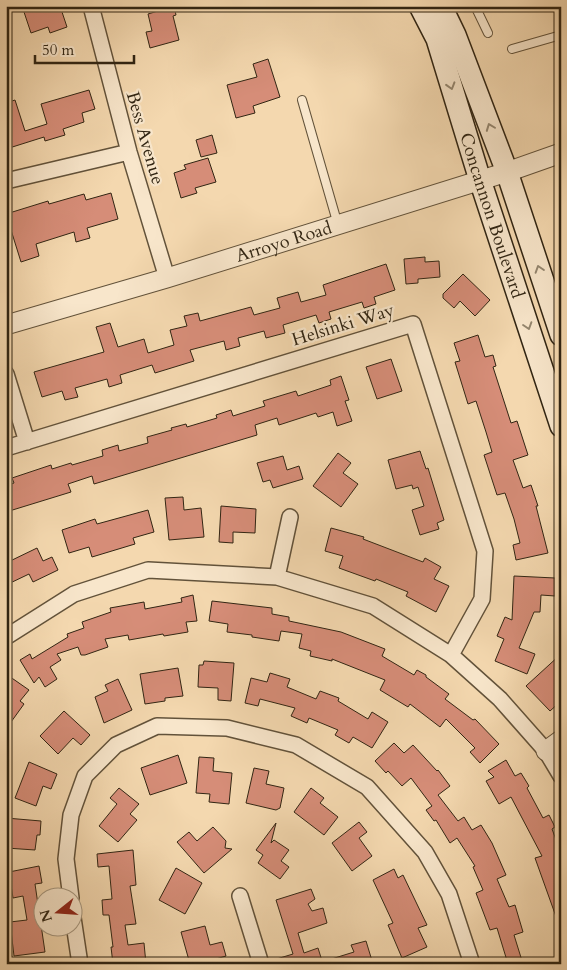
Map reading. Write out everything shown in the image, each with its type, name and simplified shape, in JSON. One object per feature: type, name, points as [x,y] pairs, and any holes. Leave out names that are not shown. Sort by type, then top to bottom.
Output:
[{"type":"main road","name":"Concannon Boulevard","points":[[420,6],[437,39],[480,180],[561,426]]},
{"type":"main road","name":"Concannon Boulevard","points":[[441,6],[455,35],[507,172],[561,335]]},
{"type":"street","name":"Bess Avenue","points":[[91,6],[129,152],[167,278]]},
{"type":"street","points":[[6,181],[129,152]]},
{"type":"street","name":"Arroyo Road","points":[[6,326],[167,278],[507,172],[561,153]]},
{"type":"street","name":"Helsinki Way","points":[[6,448],[413,324],[485,551],[482,599],[451,655]]},
{"type":"street","points":[[6,374],[27,442]]},
{"type":"street","points":[[278,577],[290,517]]},
{"type":"street","points":[[6,637],[74,594],[148,570],[278,577],[373,606],[451,655],[554,745],[561,776]]},
{"type":"street","points":[[70,888],[66,859],[71,815],[85,776],[116,745],[157,726],[228,728],[296,745],[366,787],[425,852],[449,894],[472,964]]},
{"type":"street","points":[[240,896],[261,964]]},
{"type":"street","points":[[76,938],[80,964]]},
{"type":"lane","points":[[475,6],[488,33]]},
{"type":"lane","points":[[512,49],[561,35]]},
{"type":"lane","points":[[302,100],[338,224]]},
{"type":"building","points":[[22,6],[60,6],[67,27],[50,33],[48,27],[31,33]]},
{"type":"building","points":[[156,6],[174,6],[176,15],[173,16],[179,40],[150,48],[146,32],[152,31],[148,14],[158,11]]},
{"type":"building","points":[[268,59],[280,97],[253,106],[255,113],[236,118],[227,85],[257,77],[253,64]]},
{"type":"building","points":[[89,90],[95,109],[82,113],[84,122],[63,129],[65,135],[45,141],[44,137],[6,149],[6,103],[15,100],[25,131],[47,124],[41,104]]},
{"type":"building","points":[[212,135],[217,153],[201,157],[196,140]]},
{"type":"building","points":[[208,158],[216,182],[195,188],[197,193],[181,198],[174,173],[186,169],[184,165]]},
{"type":"building","points":[[111,193],[118,219],[87,228],[90,238],[76,242],[74,232],[36,244],[39,256],[21,262],[6,214],[48,201],[49,204],[84,194],[86,200]]},
{"type":"building","points":[[425,257],[425,262],[439,261],[440,277],[418,279],[418,283],[406,284],[404,259]]},
{"type":"building","points":[[386,264],[395,290],[374,297],[376,304],[364,308],[362,302],[329,312],[331,319],[319,323],[316,315],[283,325],[285,333],[266,338],[264,331],[238,338],[240,346],[226,350],[224,341],[190,350],[194,361],[155,373],[152,365],[120,375],[122,383],[109,387],[107,379],[75,388],[78,397],[65,400],[62,391],[42,397],[34,372],[104,352],[96,327],[110,323],[118,347],[144,339],[148,353],[174,345],[170,330],[187,326],[184,316],[198,313],[200,321],[251,307],[254,315],[280,308],[277,298],[298,292],[301,302],[326,295],[323,285]]},
{"type":"building","points":[[463,274],[490,300],[475,316],[460,301],[454,308],[443,298],[443,294]]},
{"type":"building","points":[[478,335],[485,357],[493,355],[496,366],[493,367],[511,423],[517,421],[528,455],[513,460],[523,488],[531,485],[538,506],[536,506],[548,553],[516,560],[513,545],[520,543],[514,519],[505,493],[497,495],[484,455],[492,452],[486,432],[476,401],[468,404],[455,362],[460,361],[454,343]]},
{"type":"building","points":[[391,359],[402,391],[377,399],[366,367]]},
{"type":"building","points":[[341,376],[349,400],[345,401],[352,421],[337,426],[333,412],[318,417],[316,413],[279,425],[277,418],[255,425],[257,435],[94,484],[92,476],[68,484],[71,492],[6,512],[6,486],[14,483],[12,478],[51,465],[52,469],[103,456],[102,450],[118,445],[119,451],[148,443],[147,437],[172,430],[171,428],[186,424],[187,427],[217,418],[216,415],[231,410],[233,416],[265,406],[263,401],[296,391],[298,396],[331,385],[330,380]]},
{"type":"building","points":[[420,451],[426,469],[428,468],[444,520],[437,523],[439,529],[420,535],[412,510],[424,506],[418,487],[413,489],[412,485],[396,489],[388,460]]},
{"type":"building","points":[[338,453],[351,463],[343,473],[358,484],[341,507],[313,486]]},
{"type":"building","points":[[283,456],[287,470],[299,466],[303,479],[273,488],[270,480],[263,482],[257,463]]},
{"type":"building","points":[[183,497],[184,510],[201,508],[204,537],[169,540],[165,498]]},
{"type":"building","points":[[221,506],[256,509],[255,533],[233,532],[233,543],[219,542]]},
{"type":"building","points":[[148,510],[154,532],[133,538],[135,544],[92,557],[89,547],[69,553],[62,530],[95,519],[97,524]]},
{"type":"building","points":[[331,528],[364,537],[363,539],[423,562],[425,558],[441,567],[434,579],[449,586],[436,612],[406,596],[408,592],[376,579],[375,581],[339,568],[343,556],[325,551]]},
{"type":"building","points":[[37,548],[43,561],[52,557],[58,570],[33,582],[29,574],[6,585],[6,563]]},
{"type":"building","points":[[514,576],[555,578],[555,596],[541,595],[540,612],[534,612],[519,648],[535,654],[527,674],[495,661],[504,639],[497,636],[505,617],[512,620]]},
{"type":"building","points":[[193,595],[197,621],[186,622],[188,632],[129,640],[128,635],[105,639],[108,647],[85,655],[81,655],[78,647],[57,654],[61,660],[50,667],[57,679],[45,687],[39,677],[34,683],[20,660],[30,654],[32,659],[68,637],[67,634],[84,628],[82,622],[111,612],[110,608],[144,602],[145,609],[182,602],[181,598]]},
{"type":"building","points":[[212,601],[272,608],[272,614],[289,617],[289,621],[341,632],[385,649],[382,656],[414,675],[417,670],[426,675],[426,677],[449,694],[445,699],[473,720],[475,719],[499,744],[480,763],[470,752],[475,748],[446,719],[440,727],[410,704],[408,707],[380,690],[385,680],[332,659],[332,661],[310,656],[311,651],[299,648],[302,634],[281,631],[279,641],[227,632],[228,624],[209,621]]},
{"type":"building","points":[[561,654],[561,701],[550,711],[526,686]]},
{"type":"building","points":[[204,661],[234,663],[231,701],[218,700],[218,688],[198,687],[199,665],[203,665]]},
{"type":"building","points":[[178,668],[183,696],[165,698],[165,701],[145,704],[140,674]]},
{"type":"building","points":[[270,673],[290,679],[287,687],[316,699],[320,691],[339,698],[338,701],[368,719],[372,712],[388,722],[372,748],[353,737],[349,743],[335,735],[338,730],[309,718],[307,723],[291,716],[295,708],[260,699],[258,706],[245,703],[251,678],[267,682]]},
{"type":"building","points":[[6,674],[29,690],[20,701],[24,704],[6,729]]},
{"type":"building","points":[[118,679],[132,710],[104,723],[95,697],[108,691],[105,685]]},
{"type":"building","points":[[64,711],[90,735],[81,745],[73,738],[58,754],[40,736]]},
{"type":"building","points":[[394,743],[404,753],[413,745],[438,770],[450,786],[438,795],[458,821],[464,817],[472,830],[481,825],[492,843],[506,875],[497,879],[509,907],[515,905],[523,932],[514,935],[523,964],[508,964],[497,928],[490,930],[476,893],[483,890],[473,867],[475,866],[457,838],[450,843],[436,820],[434,821],[426,810],[432,806],[411,778],[402,786],[375,761]]},
{"type":"building","points":[[178,755],[187,783],[150,795],[141,768]]},
{"type":"building","points":[[199,757],[214,758],[213,771],[232,773],[229,804],[209,802],[210,794],[196,793]]},
{"type":"building","points":[[506,760],[515,776],[521,773],[543,818],[549,815],[555,827],[552,829],[561,853],[561,925],[559,925],[535,858],[542,856],[511,797],[499,804],[486,781],[494,777],[488,771]]},
{"type":"building","points":[[29,762],[57,774],[51,789],[43,786],[36,806],[15,798]]},
{"type":"building","points":[[254,768],[269,771],[266,784],[284,788],[280,808],[276,810],[246,803]]},
{"type":"building","points":[[119,788],[139,804],[130,814],[137,820],[118,842],[99,826],[117,804],[110,798]]},
{"type":"building","points":[[311,788],[324,798],[320,803],[338,817],[324,835],[294,812]]},
{"type":"building","points":[[6,818],[41,821],[40,835],[37,835],[35,850],[6,848]]},
{"type":"building","points":[[359,822],[367,832],[359,838],[372,856],[352,871],[332,843]]},
{"type":"building","points":[[276,823],[271,843],[274,840],[289,850],[281,861],[289,867],[280,879],[258,863],[263,855],[256,850]]},
{"type":"building","points":[[213,827],[226,841],[225,848],[232,849],[204,873],[177,842],[189,832],[197,841]]},
{"type":"building","points":[[133,850],[136,885],[130,886],[136,924],[125,925],[128,945],[144,943],[146,964],[113,964],[109,915],[103,915],[102,900],[112,899],[109,866],[98,867],[97,854]]},
{"type":"building","points":[[39,866],[42,883],[35,884],[36,888],[32,888],[32,938],[43,938],[45,952],[14,956],[10,922],[27,920],[23,896],[13,898],[9,872]]},
{"type":"building","points":[[176,868],[202,883],[185,914],[159,900]]},
{"type":"building","points":[[394,869],[398,878],[403,875],[427,925],[418,928],[427,947],[402,958],[388,925],[393,923],[373,880]]},
{"type":"building","points":[[311,889],[315,899],[308,904],[312,911],[323,908],[327,923],[298,933],[304,953],[318,948],[323,964],[270,964],[270,961],[293,954],[276,900]]},
{"type":"building","points":[[205,926],[210,945],[222,942],[226,956],[199,964],[190,964],[181,932]]},
{"type":"building","points":[[366,941],[373,964],[326,964],[325,961],[354,952],[351,945]]}]
